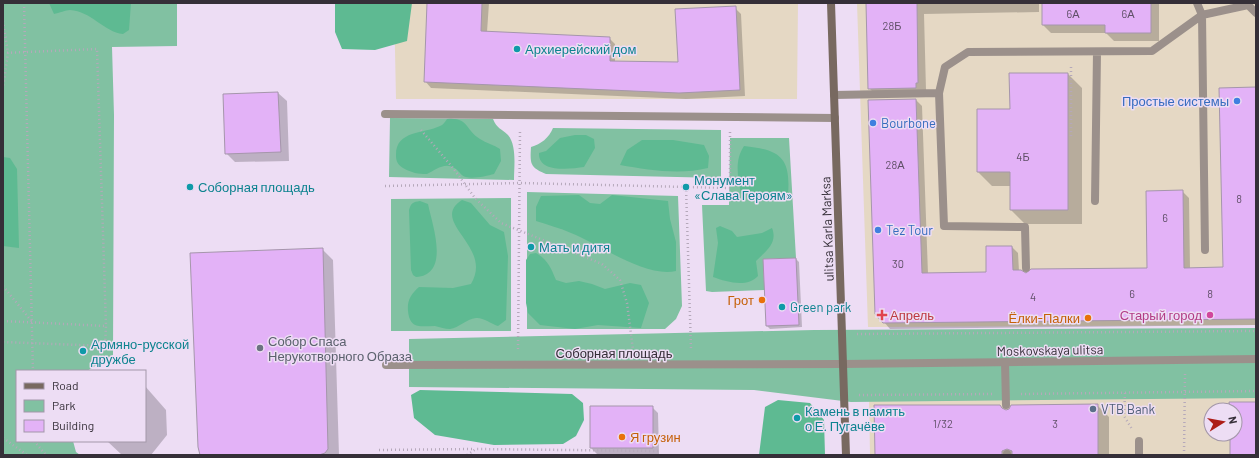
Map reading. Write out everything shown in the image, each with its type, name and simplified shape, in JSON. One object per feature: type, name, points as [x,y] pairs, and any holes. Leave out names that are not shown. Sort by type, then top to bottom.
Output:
[{"type":"main road","name":"ulitsa Karla Marksa","points":[[831,3],[846,455]]},
{"type":"street","points":[[1197,3],[1202,16],[1205,250]]},
{"type":"street","points":[[1026,268],[1025,227],[944,226],[938,93],[945,67],[968,52],[1152,51],[1202,16],[1248,4],[1256,13]]},
{"type":"street","points":[[1095,201],[1097,52]]},
{"type":"street","points":[[834,95],[938,93]]},
{"type":"street","points":[[385,114],[835,118]]},
{"type":"street","name":"Moskovskaya ulitsa","points":[[843,364],[1256,359]]},
{"type":"street","points":[[1005,362],[1006,404]]},
{"type":"street","name":"Соборная площадь","points":[[386,365],[843,364]]},
{"type":"street","points":[[1139,441],[1139,455]]},
{"type":"path","points":[[24,3],[34,343],[33,370]]},
{"type":"path","points":[[3,22],[8,53],[3,88]]},
{"type":"path","points":[[3,52],[26,53],[97,49],[106,326],[105,346],[3,342]]},
{"type":"path","points":[[1071,52],[1071,138]]},
{"type":"path","points":[[408,114],[453,168],[475,198],[501,223],[602,264],[620,280],[627,303],[633,339],[633,365]]},
{"type":"path","points":[[518,365],[520,115]]},
{"type":"path","points":[[385,186],[520,183],[730,188],[730,117]]},
{"type":"path","points":[[686,187],[692,365]]},
{"type":"path","points":[[3,286],[33,323]]},
{"type":"path","points":[[3,321],[106,326]]},
{"type":"path","points":[[842,334],[1256,331]]},
{"type":"path","points":[[1184,455],[1185,360]]},
{"type":"path","points":[[1015,394],[1256,391]]},
{"type":"path","points":[[1125,393],[1124,416],[1139,441]]},
{"type":"path","points":[[844,395],[999,394]]},
{"type":"path","points":[[3,438],[27,455]]},
{"type":"path","points":[[35,442],[46,455]]},
{"type":"path","points":[[379,450],[476,449],[659,451]]},
{"type":"path","points":[[467,455],[476,449]]},
{"type":"path","points":[[611,455],[614,450]]},
{"type":"shaded area","points":[[394,3],[798,3],[797,99],[396,99]]},
{"type":"shaded area","points":[[857,3],[1256,3],[1256,325],[868,327]]},
{"type":"shaded area","points":[[1256,394],[1256,455],[870,455],[869,398]]},
{"type":"green space","points":[[3,3],[177,3],[177,46],[112,47],[114,115],[113,355],[89,370],[16,370],[16,442],[73,442],[76,452],[80,455],[3,455]]},
{"type":"green space","points":[[49,3],[131,3],[129,30],[123,34],[110,30],[78,11],[68,10],[54,14]]},
{"type":"green space","points":[[335,3],[412,3],[407,41],[375,50],[342,49],[335,32]]},
{"type":"green space","points":[[390,118],[493,119],[498,127],[508,135],[513,145],[514,180],[389,177]]},
{"type":"green space","points":[[447,119],[454,119],[463,122],[480,139],[500,149],[501,161],[494,174],[469,178],[463,176],[452,167],[444,166],[427,174],[421,174],[409,171],[399,164],[396,156],[400,141],[412,134],[441,126]]},
{"type":"green space","points":[[553,128],[721,130],[721,178],[546,174],[534,167],[532,164],[531,147],[544,140]]},
{"type":"green space","points":[[575,135],[586,135],[594,139],[595,148],[584,167],[563,169],[549,167],[544,164],[540,159],[539,153],[546,151],[560,138]]},
{"type":"green space","points":[[730,138],[789,138],[796,258],[764,259],[765,290],[706,291],[702,205],[729,205]]},
{"type":"green space","points":[[642,140],[673,140],[704,145],[709,156],[708,168],[675,171],[653,170],[620,165],[627,150]]},
{"type":"green space","points":[[744,146],[766,150],[775,153],[781,158],[785,164],[787,172],[788,195],[741,194],[738,163]]},
{"type":"green space","points":[[3,157],[10,158],[17,169],[19,248],[3,246]]},
{"type":"green space","points":[[527,192],[678,196],[682,306],[676,319],[665,329],[527,329]]},
{"type":"green space","points":[[579,195],[590,203],[600,204],[612,195],[668,201],[670,219],[676,242],[676,271],[664,272],[650,270],[622,259],[571,233],[536,221],[536,207],[541,196]]},
{"type":"green space","points":[[511,198],[511,331],[391,331],[391,199]]},
{"type":"green space","points":[[462,200],[471,203],[490,225],[504,232],[508,256],[506,320],[498,326],[478,318],[469,320],[450,329],[435,326],[417,326],[409,317],[408,304],[410,298],[419,287],[453,288],[471,284],[476,270],[475,258],[452,217],[454,208]]},
{"type":"green space","points":[[420,201],[428,204],[437,247],[433,268],[427,274],[416,277],[413,275],[411,270],[409,210],[413,203]]},
{"type":"green space","points":[[720,226],[732,231],[737,237],[762,233],[772,228],[772,242],[767,250],[756,261],[758,276],[753,280],[737,283],[724,281],[713,277],[718,243],[716,228]]},
{"type":"green space","points":[[536,253],[546,261],[556,280],[566,283],[579,281],[605,289],[630,283],[641,285],[649,303],[641,328],[598,325],[575,329],[540,325],[528,313],[526,303],[526,260],[530,254]]},
{"type":"green space","points":[[1256,328],[1256,398],[851,402],[754,390],[409,387],[409,339],[814,330]]},
{"type":"green space","points":[[420,390],[572,394],[583,403],[584,420],[576,436],[563,444],[494,445],[435,435],[414,418],[411,395]]},
{"type":"green space","points":[[778,400],[810,403],[824,420],[825,455],[759,455],[765,407]]},
{"type":"building","name":"Архиерейский дом","points":[[427,3],[482,3],[481,31],[610,37],[610,61],[678,62],[675,9],[736,6],[740,90],[679,93],[424,82]]},
{"type":"building","points":[[866,3],[917,3],[918,83],[916,83],[916,88],[868,89]]},
{"type":"building","points":[[1042,3],[1151,3],[1151,33],[1105,33],[1105,25],[1042,25]]},
{"type":"building","points":[[1009,73],[1068,73],[1068,210],[1010,210],[1010,172],[977,172],[977,109],[1010,109]]},
{"type":"building","points":[[1256,87],[1256,319],[883,323],[875,314],[868,100],[916,99],[922,273],[986,272],[986,246],[1012,246],[1013,270],[1021,270],[1026,273],[1031,269],[1147,268],[1146,191],[1183,190],[1184,268],[1223,267],[1219,88]]},
{"type":"building","points":[[278,92],[281,152],[225,154],[223,94]]},
{"type":"building","name":"Собор Спаса Нерукотворного Образа","points":[[323,248],[328,449],[325,453],[319,455],[200,455],[198,447],[190,253]]},
{"type":"building","name":"Green park","points":[[796,258],[799,325],[766,326],[763,259]]},
{"type":"building","points":[[1243,402],[1256,402],[1256,455],[1230,455],[1230,442],[1243,442]]},
{"type":"building","points":[[1098,404],[1098,455],[1012,455],[1012,451],[1007,449],[1002,451],[1002,455],[875,455],[874,405],[1000,405],[1006,410],[1009,409],[1011,405]]},
{"type":"building","name":"Я грузин","points":[[590,406],[653,406],[653,448],[590,448]]},
{"type":"place","name":"Архиерейский дом","points":[[517,49]]},
{"type":"place","name":"Простые системы","points":[[1237,101]]},
{"type":"place","name":"Bourbone","points":[[873,123]]},
{"type":"place","name":"Соборная площадь","points":[[190,187]]},
{"type":"place","name":"Монумент «Слава Героям»","points":[[686,187]]},
{"type":"place","name":"Tez Tour","points":[[878,230]]},
{"type":"place","name":"Мать и дитя","points":[[531,247]]},
{"type":"place","name":"Грот","points":[[762,300]]},
{"type":"place","name":"Green park","points":[[782,307]]},
{"type":"place","name":"Апрель","points":[[882,315]]},
{"type":"place","name":"Старый город","points":[[1210,315]]},
{"type":"place","name":"Ёлки-Палки","points":[[1088,318]]},
{"type":"place","name":"Собор Спаса Нерукотворного Образа","points":[[260,348]]},
{"type":"place","name":"Армяно-русской дружбе","points":[[83,351]]},
{"type":"place","name":"VTB Bank","points":[[1093,409]]},
{"type":"place","name":"Камень в память о Е. Пугачёве","points":[[797,418]]},
{"type":"place","name":"Я грузин","points":[[622,437]]}]
